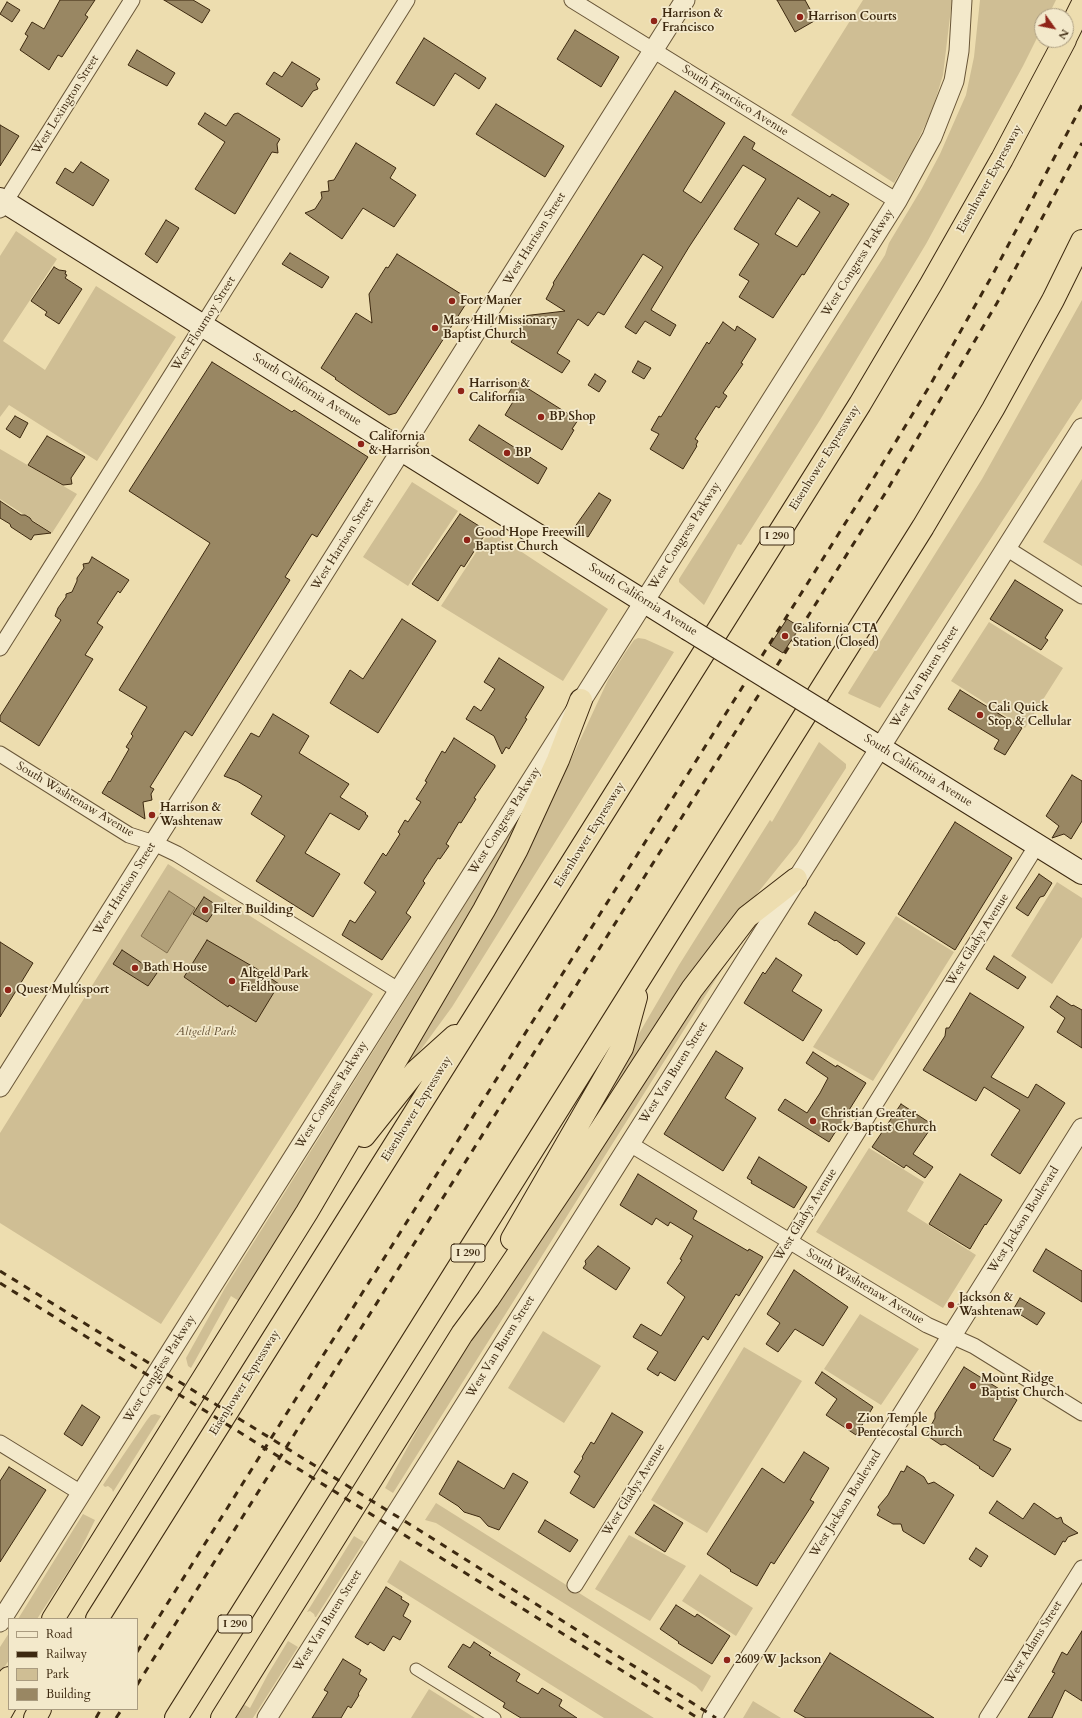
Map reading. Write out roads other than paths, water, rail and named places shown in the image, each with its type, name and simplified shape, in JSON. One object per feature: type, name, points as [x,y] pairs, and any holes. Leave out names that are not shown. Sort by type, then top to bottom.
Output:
[{"type":"highway","name":"Eisenhower Expressway","points":[[1074,21],[1082,5]]},
{"type":"highway","name":"Eisenhower Expressway","points":[[98,1618],[860,404],[931,284],[994,172],[1060,48]]},
{"type":"highway","name":"I 290","points":[[176,1718],[923,527],[996,402],[1052,300],[1082,241]]},
{"type":"highway","points":[[54,1618],[307,1212],[484,910],[517,849],[558,760],[581,700]]},
{"type":"highway","points":[[222,1718],[462,1334],[488,1300],[566,1184],[692,989],[747,917],[796,879]]},
{"type":"highway","points":[[462,1334],[480,1295],[622,1048],[642,976]]},
{"type":"highway","points":[[307,1212],[415,1072],[473,1022]]},
{"type":"highway","points":[[51,1618],[72,1587]]},
{"type":"highway","points":[[0,1691],[8,1679]]},
{"type":"highway","points":[[0,1714],[8,1700]]},
{"type":"main road","name":"South California Avenue","points":[[2,204],[203,325],[644,600],[688,629],[1082,873]]},
{"type":"street","name":"West Lexington Street","points":[[2,204],[132,0]]},
{"type":"street","name":"West Flournoy Street","points":[[0,648],[407,0]]},
{"type":"street","name":"South Francisco Avenue","points":[[572,0],[897,202]]},
{"type":"street","name":"West Harrison Street","points":[[0,1087],[685,0]]},
{"type":"street","name":"West Congress Parkway","points":[[0,1622],[644,600],[897,202],[932,137],[954,81],[959,51],[962,0]]},
{"type":"street","name":"West Van Buren Street","points":[[267,1718],[1082,428]]},
{"type":"street","points":[[1006,548],[1082,596]]},
{"type":"street","name":"South Washtenaw Avenue","points":[[0,754],[129,835],[154,843],[177,854],[398,990]]},
{"type":"street","name":"West Gladys Avenue","points":[[575,1585],[1037,845]]},
{"type":"street","name":"West Jackson Boulevard","points":[[712,1718],[1082,1128]]},
{"type":"street","name":"South Washtenaw Avenue","points":[[630,1144],[927,1325],[974,1346],[1082,1413]]},
{"type":"street","points":[[0,1443],[81,1494]]},
{"type":"street","name":"West Adams Street","points":[[987,1718],[1082,1568]]},
{"type":"street","points":[[416,1669],[495,1718]]},
{"type":"railway","points":[[138,1650],[878,471],[929,387],[993,274],[1082,105]]},
{"type":"railway","points":[[138,1683],[886,492],[997,303],[1082,143]]},
{"type":"railway","points":[[0,1271],[419,1530],[716,1718]]},
{"type":"railway","points":[[0,1283],[698,1718]]},
{"type":"railway","points":[[96,1718],[100,1710]]},
{"type":"railway","points":[[116,1718],[121,1710]]},
{"type":"place","name":"Harrison Courts","points":[[800,17]]},
{"type":"place","name":"Harrison & Francisco","points":[[654,21]]},
{"type":"place","name":"Fort Maner","points":[[452,301]]},
{"type":"place","name":"Mars Hill Missionary Baptist Church","points":[[435,328]]},
{"type":"place","name":"Harrison & California","points":[[461,391]]},
{"type":"place","name":"BP Shop","points":[[541,417]]},
{"type":"place","name":"California & Harrison","points":[[361,444]]},
{"type":"place","name":"BP","points":[[507,453]]},
{"type":"place","name":"Good Hope Freewill Baptist Church","points":[[467,540]]},
{"type":"place","name":"California CTA Station (Closed)","points":[[785,636]]},
{"type":"place","name":"Cali Quick Stop & Cellular","points":[[980,715]]},
{"type":"place","name":"Harrison & Washtenaw","points":[[152,815]]},
{"type":"place","name":"Filter Building","points":[[205,910]]},
{"type":"place","name":"Bath House","points":[[135,968]]},
{"type":"place","name":"Altgeld Park Fieldhouse","points":[[232,981]]},
{"type":"place","name":"Quest Multisport","points":[[8,990]]},
{"type":"place","name":"Christian Greater Rock Baptist Church","points":[[813,1121]]},
{"type":"place","name":"Jackson & Washtenaw","points":[[951,1305]]},
{"type":"place","name":"Mount Ridge Baptist Church","points":[[973,1386]]},
{"type":"place","name":"Zion Temple Pentecostal Church","points":[[849,1426]]},
{"type":"place","name":"2609 W Jackson","points":[[727,1660]]},
{"type":"park label","name":"Altgeld Park","points":[[206,1032]]}]
